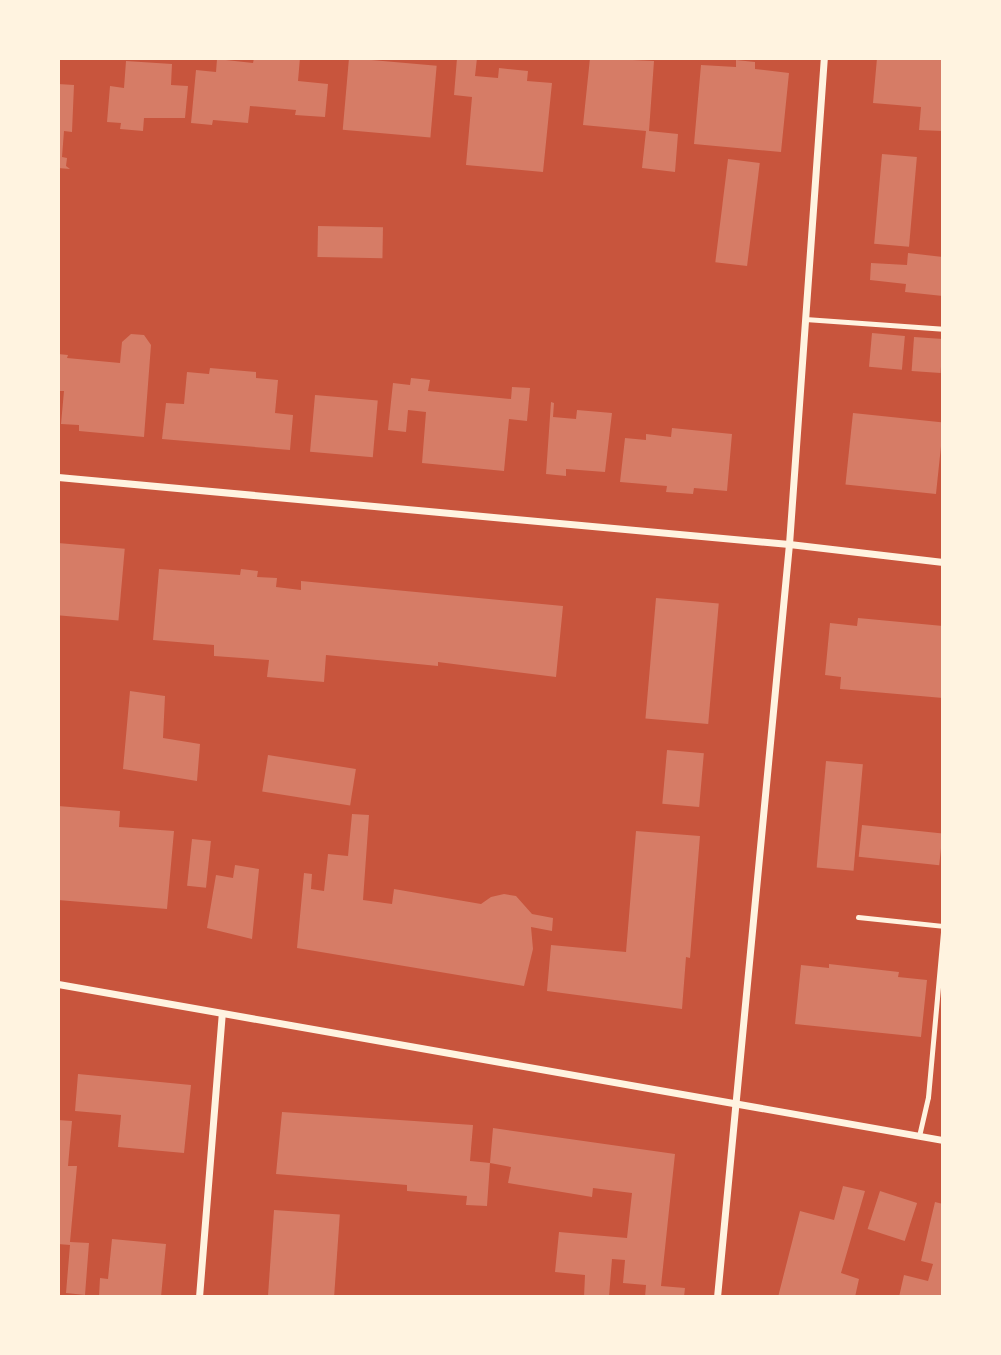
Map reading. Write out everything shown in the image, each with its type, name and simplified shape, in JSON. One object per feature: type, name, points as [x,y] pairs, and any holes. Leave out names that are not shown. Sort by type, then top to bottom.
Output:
[{"type":"street","points":[[717,1297],[789,544],[824,58]]},
{"type":"street","points":[[58,477],[789,544],[943,562]]},
{"type":"street","points":[[58,985],[736,1101],[943,1140]]},
{"type":"street","points":[[199,1297],[222,1014]]},
{"type":"lane","points":[[805,319],[943,329]]},
{"type":"lane","points":[[858,917],[943,926]]},
{"type":"lane","points":[[919,1136],[928,1097],[943,932]]},
{"type":"building","points":[[254,58],[300,58],[298,81],[328,84],[325,117],[295,115],[296,110],[250,106],[248,123],[213,120],[212,125],[191,123],[196,70],[216,72],[217,59],[253,63]]},
{"type":"building","points":[[349,58],[437,66],[430,137],[343,130]]},
{"type":"building","points":[[457,58],[477,58],[475,76],[498,78],[499,68],[528,71],[527,81],[552,83],[543,172],[466,165],[472,97],[454,95]]},
{"type":"building","points":[[590,58],[654,61],[649,131],[678,134],[675,172],[642,168],[646,131],[583,125]]},
{"type":"building","points":[[877,58],[943,58],[943,131],[919,130],[921,107],[873,103]]},
{"type":"building","points":[[736,60],[755,62],[755,69],[789,73],[781,152],[694,144],[701,65],[736,67]]},
{"type":"building","points":[[126,61],[172,64],[171,85],[188,86],[185,118],[144,118],[143,131],[120,129],[121,123],[107,122],[110,86],[124,88]]},
{"type":"building","points":[[58,84],[74,85],[72,132],[64,131],[62,157],[67,158],[66,166],[70,169],[58,168]]},
{"type":"building","points":[[882,154],[917,157],[909,247],[874,244]]},
{"type":"building","points":[[728,159],[760,163],[747,266],[715,262]]},
{"type":"building","points":[[318,226],[383,227],[382,258],[317,257]]},
{"type":"building","points":[[908,253],[943,257],[943,296],[905,292],[906,284],[870,280],[871,263],[907,265]]},
{"type":"building","points":[[872,333],[905,336],[902,370],[869,367]]},
{"type":"building","points":[[131,334],[144,335],[151,345],[144,437],[79,431],[79,425],[61,424],[64,391],[58,391],[58,354],[68,355],[67,358],[120,363],[122,342]]},
{"type":"building","points":[[914,337],[943,339],[941,373],[912,371]]},
{"type":"building","points":[[210,368],[256,372],[256,378],[278,380],[275,413],[293,415],[290,450],[162,439],[166,403],[184,404],[187,372],[209,374]]},
{"type":"building","points":[[411,378],[430,380],[428,391],[511,399],[512,387],[530,388],[527,421],[509,419],[504,471],[422,463],[426,412],[408,410],[406,432],[388,430],[393,383],[410,385]]},
{"type":"building","points":[[315,395],[378,400],[373,457],[310,452]]},
{"type":"building","points":[[551,402],[554,403],[553,417],[576,419],[577,410],[612,413],[605,472],[566,469],[566,476],[546,474]]},
{"type":"building","points":[[853,413],[943,422],[936,494],[845,485]]},
{"type":"building","points":[[672,428],[732,434],[727,491],[694,488],[693,494],[666,492],[667,486],[620,482],[625,438],[646,440],[646,434],[671,437]]},
{"type":"building","points":[[58,543],[125,549],[118,621],[58,615]]},
{"type":"building","points":[[159,569],[240,575],[241,569],[258,571],[257,577],[277,578],[276,587],[301,590],[301,581],[563,606],[556,677],[438,662],[438,666],[326,655],[324,682],[267,677],[269,660],[214,656],[214,645],[153,640]]},
{"type":"building","points":[[656,598],[719,603],[708,724],[645,719]]},
{"type":"building","points":[[858,618],[943,626],[943,698],[840,689],[841,677],[825,675],[830,623],[857,626]]},
{"type":"building","points":[[130,691],[165,696],[163,738],[200,744],[197,781],[123,769]]},
{"type":"building","points":[[667,750],[704,753],[699,807],[662,804]]},
{"type":"building","points":[[268,755],[356,769],[350,805],[262,792]]},
{"type":"building","points":[[826,761],[863,764],[854,871],[817,868]]},
{"type":"building","points":[[58,806],[120,811],[119,827],[174,831],[167,909],[58,900]]},
{"type":"building","points":[[352,814],[369,815],[363,900],[392,904],[394,889],[481,904],[491,897],[504,894],[516,896],[532,914],[553,918],[552,931],[531,927],[533,949],[524,986],[297,948],[304,873],[312,874],[311,889],[324,891],[328,854],[348,856]]},
{"type":"building","points":[[862,825],[943,833],[939,865],[859,857]]},
{"type":"building","points":[[636,831],[700,836],[690,958],[686,957],[682,1009],[547,991],[551,945],[626,952]]},
{"type":"building","points":[[192,839],[211,841],[206,888],[187,886]]},
{"type":"building","points":[[235,865],[259,869],[252,939],[207,928],[216,875],[233,878]]},
{"type":"building","points":[[829,964],[899,972],[898,977],[927,980],[921,1037],[795,1024],[801,965],[829,968]]},
{"type":"building","points":[[78,1074],[191,1085],[184,1153],[118,1147],[121,1115],[75,1111]]},
{"type":"building","points":[[282,1112],[473,1125],[470,1161],[490,1163],[487,1206],[466,1205],[467,1196],[407,1191],[407,1185],[276,1174]]},
{"type":"building","points":[[58,1120],[72,1121],[68,1166],[77,1166],[70,1242],[89,1243],[85,1295],[66,1293],[70,1245],[58,1244]]},
{"type":"building","points":[[493,1128],[675,1154],[661,1286],[685,1288],[684,1297],[645,1297],[646,1285],[623,1283],[625,1260],[612,1259],[609,1297],[584,1297],[585,1275],[555,1272],[559,1232],[627,1238],[632,1193],[593,1188],[592,1197],[508,1183],[511,1167],[490,1163]]},
{"type":"building","points":[[843,1186],[865,1191],[841,1273],[859,1279],[855,1297],[778,1297],[800,1211],[834,1220]]},
{"type":"building","points":[[880,1191],[917,1203],[905,1241],[868,1229]]},
{"type":"building","points":[[935,1202],[943,1204],[943,1297],[899,1297],[904,1275],[928,1281],[933,1264],[921,1261]]},
{"type":"building","points":[[274,1210],[340,1215],[334,1297],[268,1297]]},
{"type":"building","points":[[112,1239],[166,1244],[161,1297],[99,1297],[100,1278],[108,1279]]}]
